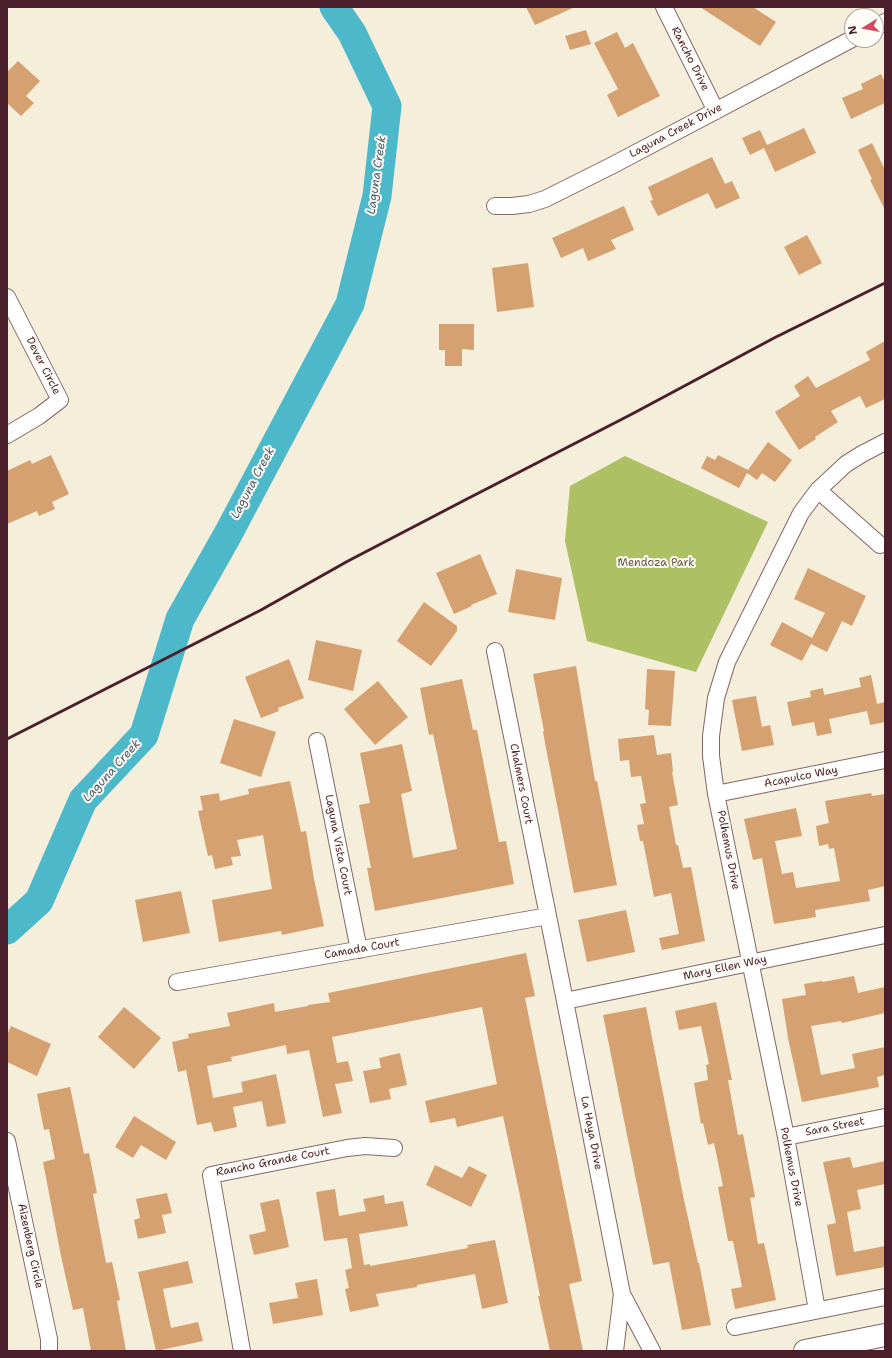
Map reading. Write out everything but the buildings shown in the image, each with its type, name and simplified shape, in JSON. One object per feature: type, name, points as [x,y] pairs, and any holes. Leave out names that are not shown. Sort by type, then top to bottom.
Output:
[{"type":"main road","points":[[805,1351],[885,1335]]},
{"type":"street","name":"Rancho Drive","points":[[664,7],[716,110]]},
{"type":"street","name":"Laguna Creek Drive","points":[[496,206],[529,204],[545,199],[844,43]]},
{"type":"street","name":"Dever Circle","points":[[7,297],[60,400],[39,416],[7,435]]},
{"type":"street","name":"Polhemus Drive","points":[[817,1310],[786,1137],[716,794],[711,756],[711,736],[715,705],[727,662],[791,530],[801,513],[818,490],[846,464],[885,442]]},
{"type":"street","points":[[818,490],[880,545]]},
{"type":"street","name":"Chalmers Court","points":[[494,652],[548,916]]},
{"type":"street","name":"Laguna Vista Court","points":[[317,741],[359,950]]},
{"type":"street","name":"Acapulco Way","points":[[716,794],[885,760]]},
{"type":"street","name":"Camada Court","points":[[177,982],[548,916]]},
{"type":"street","name":"La Haya Drive","points":[[548,916],[622,1294],[615,1351]]},
{"type":"street","name":"Mary Ellen Way","points":[[565,1000],[885,935]]},
{"type":"street","name":"Sara Street","points":[[786,1137],[885,1118]]},
{"type":"street","name":"Aizenberg Circle","points":[[7,1141],[49,1339],[49,1351]]},
{"type":"street","name":"Rancho Grande Court","points":[[242,1351],[210,1175],[347,1148],[365,1146],[394,1148]]},
{"type":"street","points":[[622,1294],[652,1351]]},
{"type":"street","points":[[735,1327],[885,1297]]},
{"type":"green space","name":"Mendoza Park","points":[[625,456],[768,522],[696,672],[587,641],[565,541],[570,486]]},
{"type":"waterway","name":"Laguna Creek","points":[[7,930],[39,901],[83,800],[144,735],[180,619],[228,534],[350,304],[377,196],[387,106],[352,33],[334,7]]},
{"type":"railway","points":[[7,739],[261,610],[348,561],[632,414],[774,338],[885,283]]}]
